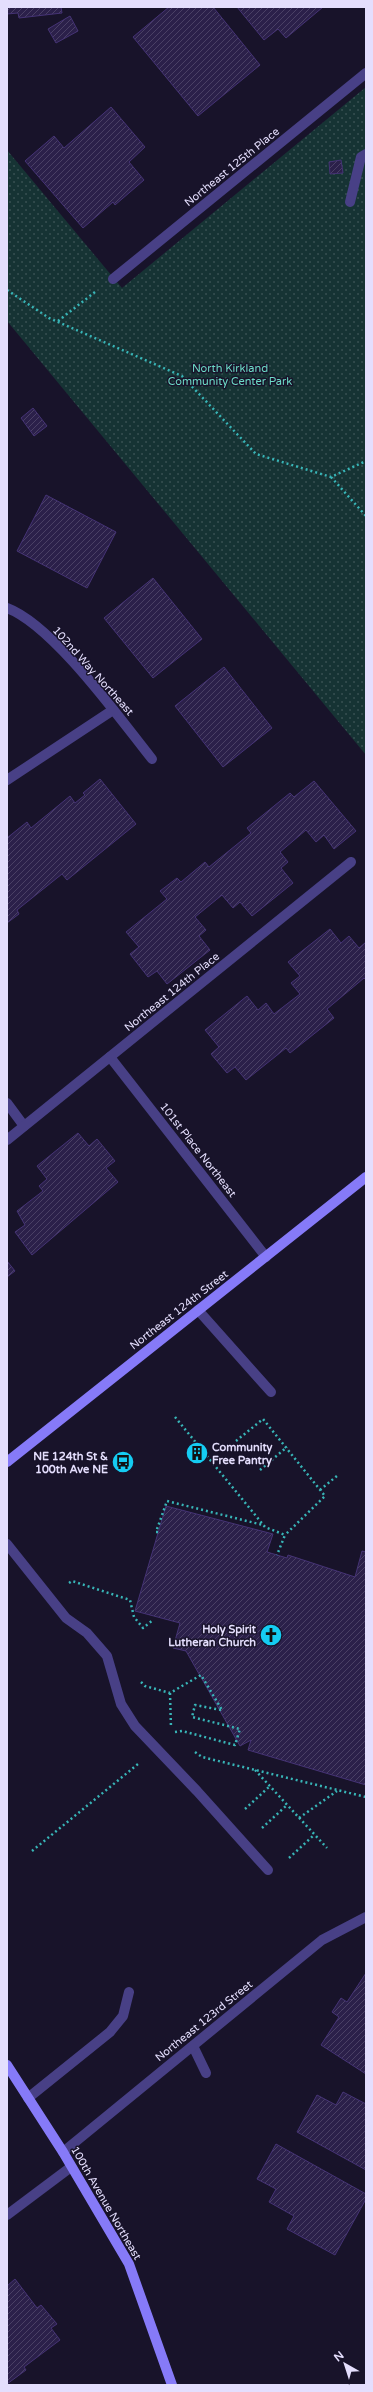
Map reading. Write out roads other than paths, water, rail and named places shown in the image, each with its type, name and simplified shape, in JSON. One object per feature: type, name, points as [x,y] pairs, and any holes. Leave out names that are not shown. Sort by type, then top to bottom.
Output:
[{"type":"main road","name":"Northeast 124th Street","points":[[7,1462],[366,1177]]},
{"type":"main road","name":"100th Avenue Northeast","points":[[7,2065],[63,2152],[129,2264],[172,2385]]},
{"type":"street","name":"Northeast 125th Place","points":[[113,279],[366,73]]},
{"type":"street","points":[[350,202],[361,157],[366,154]]},
{"type":"street","name":"102nd Way Northeast","points":[[7,608],[18,612],[52,640],[113,710],[152,759]]},
{"type":"street","points":[[7,780],[113,710]]},
{"type":"street","name":"Northeast 124th Place","points":[[7,1140],[351,862]]},
{"type":"street","name":"101st Place Northeast","points":[[110,1057],[266,1257]]},
{"type":"street","points":[[7,1103],[24,1126]]},
{"type":"street","points":[[198,1310],[270,1392]]},
{"type":"street","points":[[7,1544],[66,1618],[87,1633],[107,1656],[121,1704],[135,1726],[197,1791],[268,1870]]},
{"type":"street","name":"Northeast 123rd Street","points":[[63,2152],[322,1940],[366,1917]]},
{"type":"street","points":[[28,2098],[110,2032],[123,2016],[129,1992]]},
{"type":"street","points":[[193,2046],[206,2073]]},
{"type":"street","points":[[7,2215],[71,2167]]},
{"type":"place","name":"Community Free Pantry","points":[[197,1453]]},
{"type":"place","name":"NE 124th St & 100th Ave NE","points":[[123,1462]]},
{"type":"place","name":"Holy Spirit Lutheran Church","points":[[271,1635]]},
{"type":"park label","name":"North Kirkland Community Center Park","points":[[230,374]]}]
